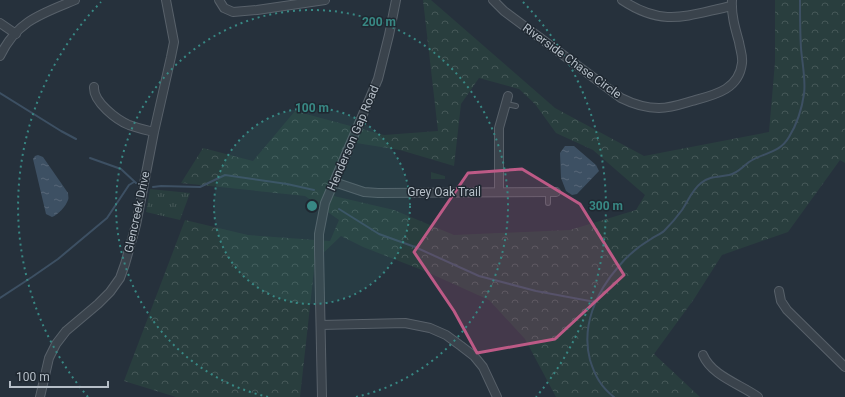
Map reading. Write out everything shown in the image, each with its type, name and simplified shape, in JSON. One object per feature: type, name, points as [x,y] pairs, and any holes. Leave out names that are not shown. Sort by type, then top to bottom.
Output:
[{"type":"street","points":[[0,56],[5,46],[26,23],[75,0]]},
{"type":"street","name":"Glencreek Drive","points":[[40,397],[49,358],[56,344],[66,331],[110,292],[120,278],[136,225],[154,132],[172,57],[174,42],[166,0]]},
{"type":"street","points":[[219,0],[224,8],[233,12],[325,0]]},
{"type":"street","name":"Henderson Gap Road","points":[[322,397],[319,234],[325,203],[378,80],[396,0]]},
{"type":"street","name":"Riverside Chase Circle","points":[[493,0],[504,12],[621,98],[638,106],[660,108],[675,106],[718,93],[725,90],[736,80],[740,72],[742,58],[733,21],[732,3]]},
{"type":"street","points":[[622,0],[643,12],[664,17],[679,17],[732,3]]},
{"type":"street","points":[[0,23],[16,34]]},
{"type":"street","points":[[94,86],[94,90],[102,104],[114,116],[131,126],[154,132]]},
{"type":"street","points":[[499,192],[499,128],[507,100]]},
{"type":"street","name":"Grey Oak Trail","points":[[334,182],[364,192],[378,193],[552,192]]},
{"type":"street","points":[[779,291],[781,301],[787,310],[845,367]]},
{"type":"street","points":[[321,325],[405,323],[430,328],[446,335],[474,356],[483,367],[497,397]]},
{"type":"street","points":[[704,355],[706,362],[714,370],[758,397]]},
{"type":"lane","points":[[507,100],[516,106]]},
{"type":"lane","points":[[548,204],[552,192]]},
{"type":"highlighted area","points":[[522,169],[580,204],[624,275],[555,339],[477,353],[454,311],[414,252],[468,173]]},
{"type":"green space","points":[[423,0],[431,0],[555,108],[644,156],[769,132],[775,62],[775,0],[845,0],[845,163],[840,160],[788,232],[722,255],[694,299],[654,354],[700,397],[556,397],[525,339],[489,300],[427,272],[363,247],[341,236],[315,261],[300,397],[176,397],[124,381],[185,220],[248,235],[330,241],[339,220],[305,196],[181,183],[203,148],[253,161],[295,111],[384,135],[438,131]],"holes":[[[479,78],[519,89],[535,104],[556,133],[593,150],[645,195],[636,210],[570,230],[454,235],[394,210],[334,196],[356,143],[400,150],[454,166],[461,104]]]},
{"type":"green space","points":[[431,172],[445,176],[445,179],[431,179]]},
{"type":"green space","points":[[150,189],[190,193],[180,220],[146,212]]},
{"type":"water","points":[[565,146],[574,146],[596,165],[599,171],[577,194],[572,195],[566,191],[561,178],[560,153]]},
{"type":"water","points":[[38,155],[43,157],[68,193],[66,205],[52,217],[46,214],[33,159]]},
{"type":"waterway","points":[[614,397],[605,389],[596,376],[590,360],[588,347],[589,322],[597,298],[622,262],[638,248],[664,231],[680,213],[693,192],[701,183],[711,178],[735,173],[749,162],[776,150],[785,143],[799,116],[803,99],[804,77],[801,53],[800,0]]},
{"type":"waterway","points":[[0,93],[76,139]]},
{"type":"waterway","points":[[90,158],[121,169],[136,183]]},
{"type":"waterway","points":[[153,187],[200,187],[225,175],[287,184],[314,190]]},
{"type":"waterway","points":[[0,298],[58,259],[107,218],[129,185],[134,182]]},
{"type":"waterway","points":[[339,209],[379,234],[415,247],[479,276],[536,291],[595,302]]}]
